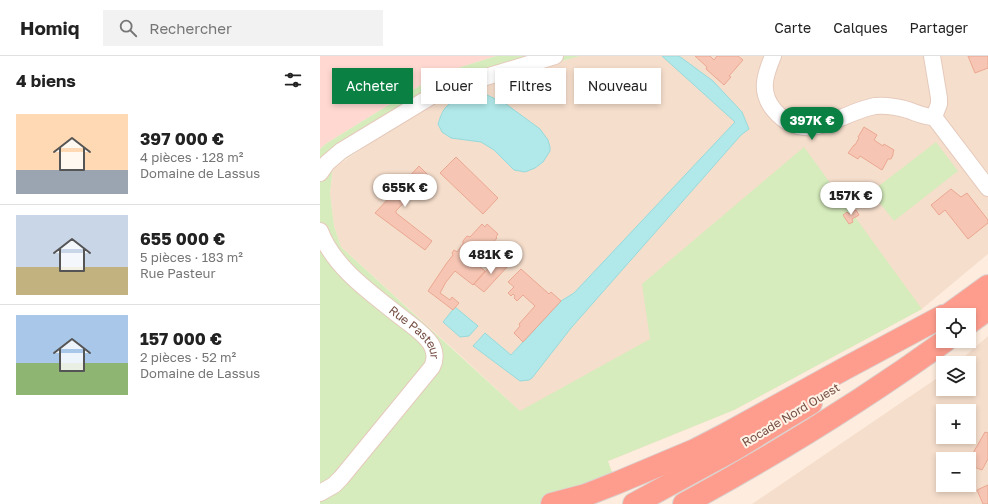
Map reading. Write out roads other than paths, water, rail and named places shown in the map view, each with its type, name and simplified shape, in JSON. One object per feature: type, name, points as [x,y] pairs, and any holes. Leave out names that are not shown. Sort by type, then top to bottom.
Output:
[{"type":"highway","name":"Rocade Nord Ouest","points":[[961,308],[988,286]]},
{"type":"highway","name":"Rocade Nord Ouest","points":[[976,311],[988,309]]},
{"type":"highway","points":[[552,504],[586,495],[695,450],[844,369],[936,323]]},
{"type":"highway","name":"Rocade Nord Ouest","points":[[634,504],[760,435],[936,325]]},
{"type":"highway","name":"Rocade Nord Ouest","points":[[684,504],[777,451],[863,398],[936,347]]},
{"type":"highway","points":[[701,504],[738,474]]},
{"type":"street","points":[[320,173],[341,151],[440,91],[555,56]]},
{"type":"street","points":[[773,56],[765,79],[765,87],[769,102],[780,117],[796,126],[818,126],[876,106],[900,108],[925,117],[934,117]]},
{"type":"street","points":[[932,56],[939,98],[939,104],[934,117]]},
{"type":"street","points":[[934,117],[988,188]]},
{"type":"street","name":"Rue Pasteur","points":[[320,231],[335,257],[360,284],[425,337],[434,350],[435,357],[435,362],[432,367],[341,478],[334,485],[320,493]]},
{"type":"street","points":[[320,242],[335,257]]},
{"type":"water","points":[[662,56],[679,56],[713,81],[742,112],[749,129],[741,135],[571,328],[532,378],[529,380],[520,381],[473,346],[485,333],[511,355],[561,301],[574,293],[735,122]]},
{"type":"water","points":[[487,95],[495,99],[495,104],[506,104],[540,129],[548,140],[550,151],[543,162],[535,168],[525,172],[514,170],[494,150],[481,142],[451,138],[442,132],[438,124],[442,112],[450,104],[487,104]]},
{"type":"water","points":[[455,307],[478,326],[469,336],[460,337],[443,322]]}]
